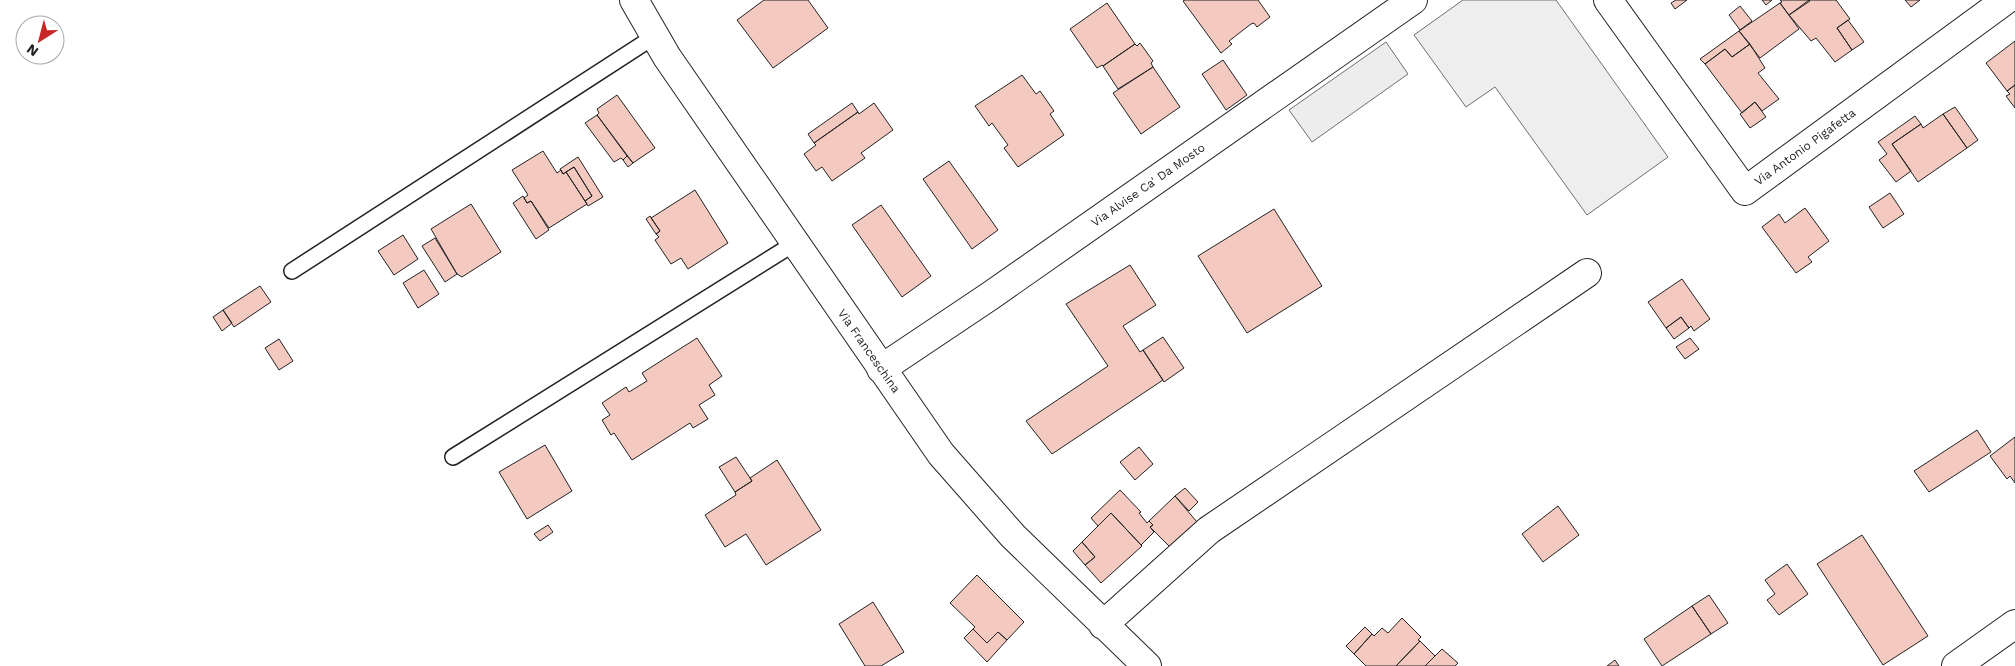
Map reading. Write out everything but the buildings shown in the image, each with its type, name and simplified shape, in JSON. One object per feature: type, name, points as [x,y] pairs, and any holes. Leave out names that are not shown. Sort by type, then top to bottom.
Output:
[{"type":"street","name":"Via Franceschina","points":[[634,0],[667,57],[941,454],[1013,536],[1059,578],[1103,625],[1147,666]]},
{"type":"street","name":"Via Alvise Ca' Da Mosto","points":[[881,369],[990,296],[1413,0]]},
{"type":"street","name":"Via Antonio Pigafetta","points":[[1608,0],[1745,191],[2006,0]]},
{"type":"street","points":[[1103,625],[1209,530],[1588,273]]},
{"type":"street","points":[[1956,666],[2015,624]]},
{"type":"lane","points":[[292,271],[655,36]]},
{"type":"lane","points":[[453,458],[794,243]]},
{"type":"shaded area","points":[[1463,0],[1556,0],[1668,157],[1587,215],[1495,87],[1466,107],[1414,35]]},
{"type":"shaded area","points":[[1386,42],[1408,74],[1312,142],[1289,110]]}]
